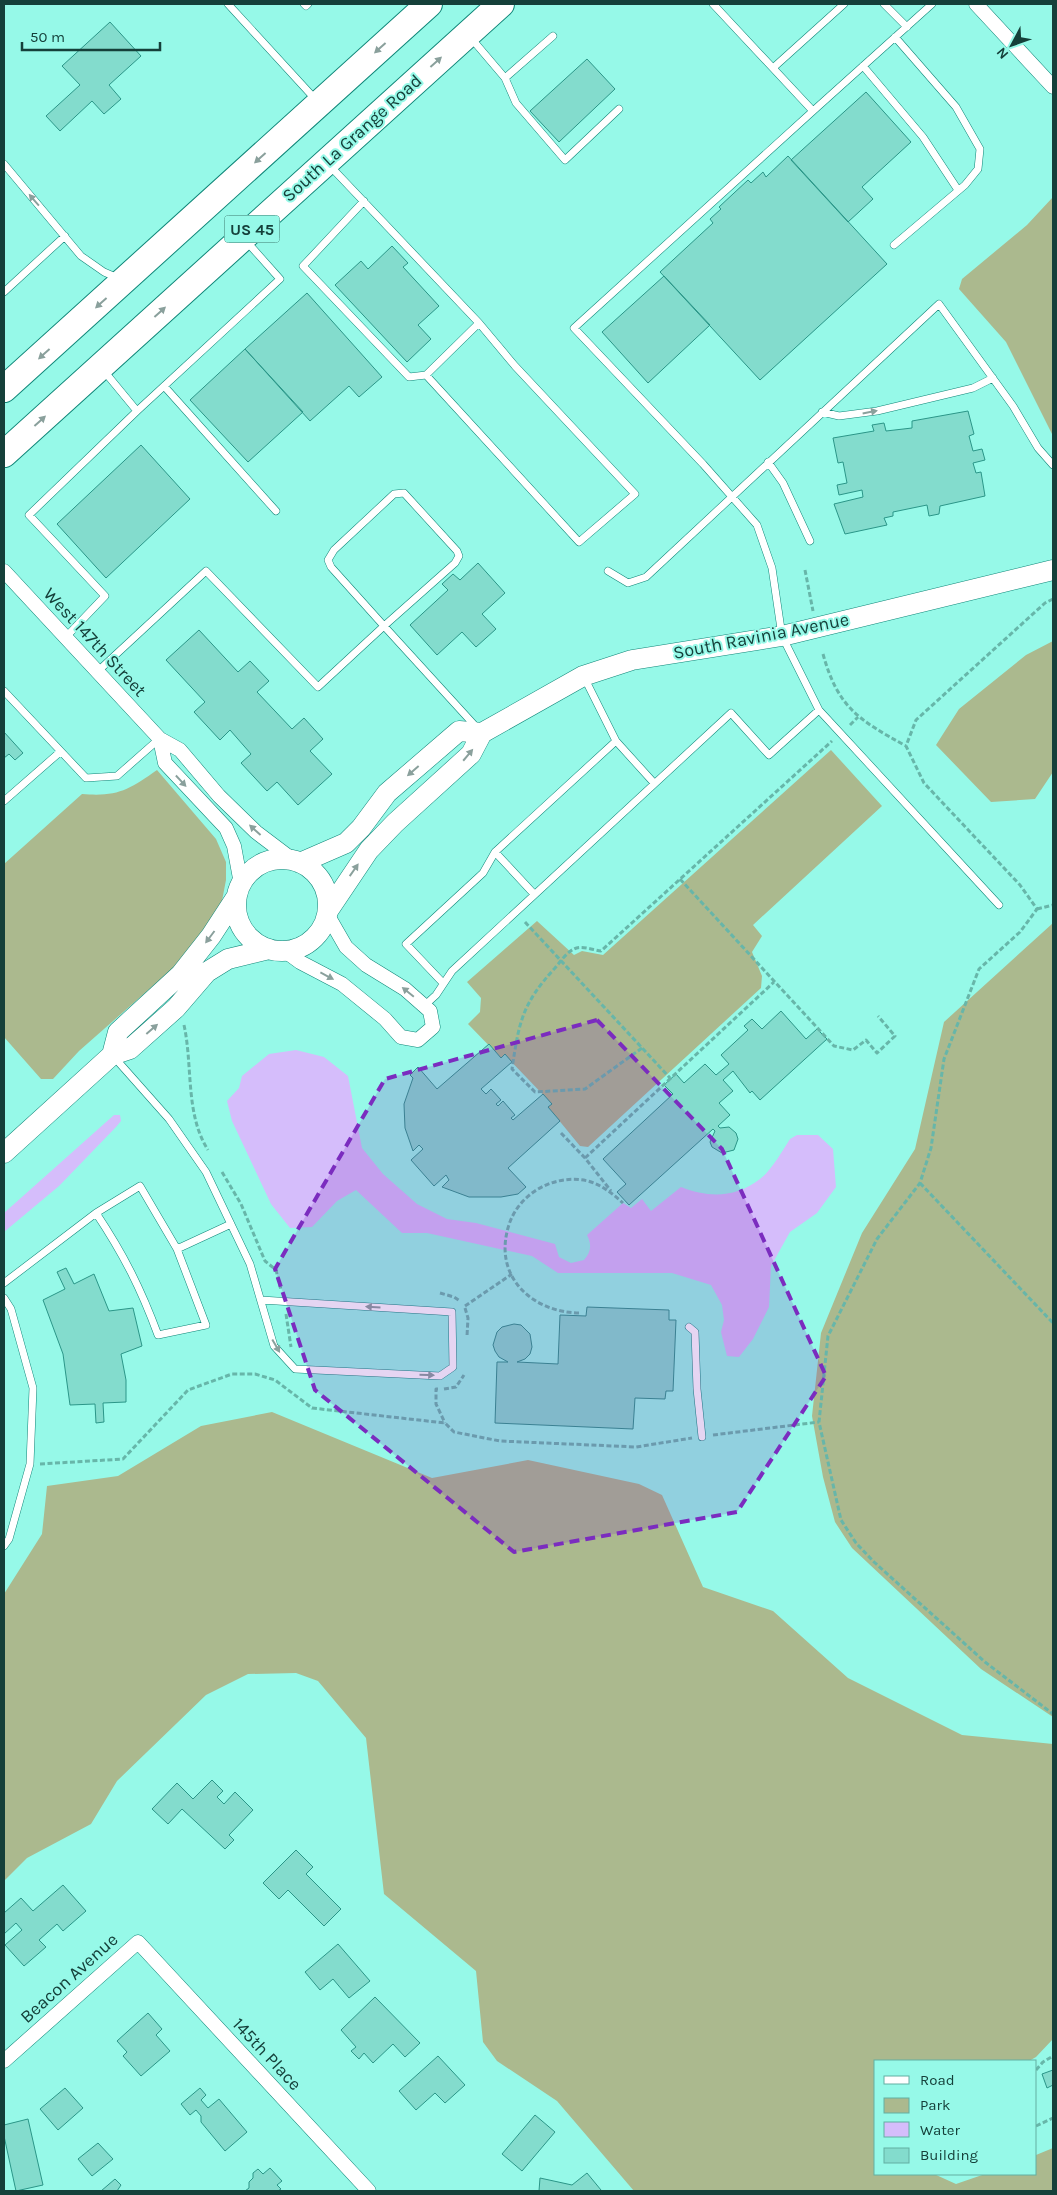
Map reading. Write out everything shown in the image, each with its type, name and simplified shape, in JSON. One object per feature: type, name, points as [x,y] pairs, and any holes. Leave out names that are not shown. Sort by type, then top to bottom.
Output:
[{"type":"highway","name":"US 45","points":[[4,389],[429,4]]},
{"type":"highway","name":"South La Grange Road","points":[[4,454],[501,4]]},
{"type":"street","points":[[976,4],[1053,87]]},
{"type":"street","name":"South Ravinia Avenue","points":[[482,733],[584,676],[632,660],[782,636],[1053,570]]},
{"type":"street","name":"West 147th Street","points":[[4,571],[160,739],[180,750],[219,796],[256,832],[296,862]]},
{"type":"street","points":[[296,862],[346,843],[361,828],[387,793],[459,731],[482,733],[471,754],[395,823],[369,850],[327,912]]},
{"type":"street","points":[[160,739],[164,763],[226,828],[234,846],[239,890],[236,909],[239,922],[246,933],[256,943],[277,950],[342,984],[384,1019],[400,1038],[418,1040],[433,1026],[430,1011],[405,989],[366,964],[346,946],[327,912]]},
{"type":"street","points":[[4,1153],[112,1055],[130,1048],[176,1008],[207,972],[228,959],[300,947],[314,938],[323,926],[327,912],[327,896],[322,883],[314,872],[296,862],[281,859],[269,861],[258,866],[248,874],[211,936],[181,974],[118,1032],[112,1055]]},
{"type":"street","name":"Beacon Avenue","points":[[4,2061],[138,1942]]},
{"type":"street","name":"145th Place","points":[[138,1942],[369,2191]]},
{"type":"lane","points":[[228,4],[319,104]]},
{"type":"lane","points":[[304,4],[306,6],[308,4]]},
{"type":"lane","points":[[713,4],[813,111]]},
{"type":"lane","points":[[773,68],[844,4]]},
{"type":"lane","points":[[884,4],[907,27]]},
{"type":"lane","points":[[932,4],[574,328],[757,525],[772,568],[782,636],[819,710],[999,905]]},
{"type":"lane","points":[[467,34],[505,78],[516,103],[565,160],[619,109]]},
{"type":"lane","points":[[505,78],[553,36]]},
{"type":"lane","points":[[894,245],[958,190],[978,169],[980,149],[956,106],[895,37]]},
{"type":"lane","points":[[863,66],[923,137],[958,190]]},
{"type":"lane","points":[[326,162],[480,323],[515,366],[635,494],[579,542],[426,375]]},
{"type":"lane","points":[[4,164],[82,256],[104,272],[125,280]]},
{"type":"lane","points":[[364,201],[303,266],[408,377],[426,375],[480,323]]},
{"type":"lane","points":[[4,292],[65,236]]},
{"type":"lane","points":[[65,638],[105,596],[29,515],[137,411],[280,279],[243,237]]},
{"type":"lane","points":[[608,571],[628,582],[646,577],[939,304],[1013,406],[1038,448],[1053,465]]},
{"type":"lane","points":[[101,366],[137,411]]},
{"type":"lane","points":[[822,412],[839,416],[877,411],[973,388],[992,378]]},
{"type":"lane","points":[[164,386],[276,511]]},
{"type":"lane","points":[[768,462],[783,483],[810,541]]},
{"type":"lane","points":[[97,672],[206,571],[318,688],[384,626],[455,563],[459,556],[457,551],[404,493],[394,494],[334,550],[328,560],[331,567],[384,626],[482,733]]},
{"type":"lane","points":[[584,676],[616,741],[654,783]]},
{"type":"lane","points":[[4,691],[86,778],[116,776],[160,739]]},
{"type":"lane","points":[[424,1006],[436,995],[452,971],[731,713],[769,755],[819,710]]},
{"type":"lane","points":[[443,983],[406,944],[483,873],[495,852],[616,741]]},
{"type":"lane","points":[[4,801],[60,752]]},
{"type":"lane","points":[[495,852],[534,894]]},
{"type":"lane","points":[[112,1055],[169,1119],[206,1172],[250,1264],[274,1346],[295,1369],[440,1376],[453,1367],[452,1312],[261,1300]]},
{"type":"lane","points":[[4,1283],[96,1213],[140,1186],[177,1249],[206,1325],[158,1335],[141,1290],[118,1246],[96,1213]]},
{"type":"lane","points":[[177,1249],[231,1224]]},
{"type":"lane","points":[[4,1298],[11,1309],[33,1388],[30,1464],[9,1539],[4,1546]]},
{"type":"lane","points":[[689,1327],[695,1332],[697,1389],[702,1437]]},
{"type":"path","points":[[805,570],[814,613]]},
{"type":"path","points":[[906,746],[916,720],[1045,603],[1053,599]]},
{"type":"path","points":[[823,654],[836,692],[858,717],[867,724],[906,746],[924,783],[1020,885],[1037,909]]},
{"type":"path","points":[[642,1048],[585,1089],[535,1092],[512,1069],[520,1020],[536,990],[561,961],[574,949],[583,948],[601,951],[858,717]]},
{"type":"path","points":[[680,879],[774,982],[814,1022],[834,1046],[853,1050],[866,1040],[877,1053],[895,1036],[878,1016]]},
{"type":"path","points":[[1053,905],[1037,909],[1020,932],[979,968],[944,1058],[931,1148],[920,1182],[877,1239],[828,1336],[820,1422],[840,1520],[856,1543],[874,1562],[985,1662],[1053,1714]]},
{"type":"path","points":[[525,922],[670,1078]]},
{"type":"path","points":[[585,1158],[774,982]]},
{"type":"path","points":[[183,1021],[188,1044],[195,1120],[202,1141],[212,1156]]},
{"type":"path","points":[[561,1133],[623,1203]]},
{"type":"path","points":[[217,1164],[241,1204],[265,1261],[276,1270],[284,1301],[295,1369],[283,1386]]},
{"type":"path","points":[[579,1313],[550,1309],[537,1303],[526,1294],[511,1272],[505,1242],[508,1228],[513,1215],[529,1195],[551,1183],[576,1180],[600,1186],[613,1193]]},
{"type":"path","points":[[920,1182],[1053,1322]]},
{"type":"path","points":[[465,1306],[511,1272]]},
{"type":"path","points":[[30,1464],[123,1459],[188,1390],[232,1374],[255,1374],[275,1380],[312,1408],[445,1423],[454,1432],[500,1441],[636,1447],[820,1422]]},
{"type":"path","points":[[1037,2069],[1043,2062],[1053,2056]]},
{"type":"path","points":[[1037,2126],[1053,2118]]},
{"type":"highlighted area","points":[[597,1020],[722,1149],[826,1376],[737,1512],[514,1552],[315,1390],[275,1269],[385,1079]]},
{"type":"green space","points":[[1053,197],[1053,436],[1006,342],[959,289],[962,279],[1027,225]]},
{"type":"green space","points":[[1053,641],[1053,772],[1035,799],[991,802],[936,745],[959,709],[1026,655]]},
{"type":"green space","points":[[831,750],[882,806],[753,925],[762,936],[752,952],[762,976],[761,988],[588,1147],[580,1146],[548,1107],[551,1103],[505,1055],[501,1058],[468,1024],[480,1012],[481,998],[467,982],[537,921],[574,955],[582,951],[603,955]]},
{"type":"green space","points":[[157,770],[216,839],[226,862],[226,880],[221,906],[179,963],[79,1051],[53,1079],[41,1079],[4,1037],[4,864],[82,794],[94,795],[122,791]]},
{"type":"green space","points":[[1053,923],[1053,1717],[981,1669],[852,1548],[835,1522],[823,1477],[812,1416],[821,1333],[862,1233],[915,1149],[944,1022]]},
{"type":"green space","points":[[272,1412],[432,1478],[528,1460],[639,1484],[662,1495],[703,1587],[773,1611],[848,1678],[962,1735],[1053,1744],[1053,2039],[1031,2060],[874,2060],[874,2175],[936,2175],[956,2184],[982,2175],[1037,2175],[1037,2155],[1053,2148],[1053,2191],[634,2191],[557,2101],[497,2061],[483,2042],[476,1971],[384,1894],[366,1738],[318,1681],[296,1673],[248,1674],[206,1695],[117,1781],[91,1824],[27,1858],[4,1881],[4,1594],[42,1534],[47,1486],[118,1476],[201,1426]]},
{"type":"water","points":[[296,1050],[324,1057],[348,1076],[362,1148],[383,1174],[417,1204],[447,1219],[476,1223],[555,1244],[559,1257],[571,1263],[584,1260],[590,1248],[587,1235],[623,1203],[631,1208],[642,1199],[651,1211],[681,1187],[691,1191],[712,1194],[731,1193],[741,1190],[760,1179],[768,1171],[790,1139],[797,1135],[818,1135],[833,1149],[836,1187],[817,1213],[790,1232],[771,1266],[769,1307],[753,1339],[739,1357],[727,1356],[721,1332],[724,1320],[722,1305],[711,1285],[672,1273],[558,1273],[532,1256],[427,1233],[402,1233],[356,1190],[337,1201],[312,1227],[290,1228],[271,1204],[232,1121],[227,1101],[239,1088],[242,1076],[269,1054]]},
{"type":"water","points":[[114,1115],[120,1115],[121,1121],[116,1127],[59,1186],[4,1232],[4,1213]]},
{"type":"building","points":[[110,22],[141,56],[109,85],[121,99],[104,114],[92,101],[60,131],[46,116],[80,85],[62,66]]},
{"type":"building","points":[[587,59],[615,89],[559,142],[530,111]]},
{"type":"building","points":[[866,92],[911,142],[862,187],[873,199],[848,222],[791,160]]},
{"type":"building","points":[[788,156],[887,264],[760,380],[660,272],[713,223],[710,219],[721,209],[719,207],[748,180],[751,183],[763,172],[766,177]]},
{"type":"building","points":[[392,246],[408,263],[403,267],[439,306],[418,325],[431,339],[407,362],[335,285],[361,261],[368,269]]},
{"type":"building","points":[[664,276],[710,325],[648,383],[602,332]]},
{"type":"building","points":[[307,293],[382,377],[359,397],[349,386],[310,421],[245,349]]},
{"type":"building","points":[[245,349],[303,412],[248,462],[190,400]]},
{"type":"building","points":[[968,411],[974,434],[969,436],[973,451],[982,449],[985,460],[973,463],[976,473],[981,472],[985,496],[940,506],[939,514],[929,516],[927,505],[893,512],[893,516],[884,518],[887,525],[845,534],[834,504],[863,497],[862,490],[839,495],[837,485],[847,483],[843,462],[838,463],[833,438],[874,431],[872,425],[884,423],[886,431],[912,428],[912,421]]},
{"type":"building","points":[[141,445],[190,499],[106,578],[57,524]]},
{"type":"building","points":[[478,563],[505,593],[482,614],[496,629],[476,647],[462,632],[437,655],[410,625],[448,590],[442,584],[453,574],[460,580]]},
{"type":"building","points":[[199,630],[238,672],[250,661],[269,681],[257,692],[292,729],[304,718],[323,739],[310,751],[332,774],[298,805],[277,782],[267,791],[241,763],[251,754],[230,730],[220,740],[194,712],[205,702],[166,660]]},
{"type":"building","points":[[4,732],[23,753],[15,760],[9,754],[4,758]]},
{"type":"building","points":[[781,1011],[806,1039],[817,1029],[827,1039],[760,1100],[752,1091],[750,1093],[733,1071],[723,1080],[733,1091],[719,1103],[730,1115],[718,1126],[720,1128],[729,1127],[736,1133],[738,1139],[734,1150],[722,1153],[712,1147],[710,1142],[715,1131],[713,1129],[629,1205],[617,1192],[626,1184],[603,1159],[673,1094],[664,1085],[676,1074],[684,1083],[705,1064],[716,1075],[729,1064],[721,1055],[748,1030],[744,1026],[752,1019],[762,1029]]},
{"type":"building","points":[[489,1044],[501,1058],[505,1054],[512,1062],[481,1089],[486,1094],[491,1089],[501,1100],[496,1104],[498,1106],[503,1101],[515,1115],[511,1118],[513,1120],[543,1094],[552,1104],[548,1107],[560,1121],[508,1168],[526,1187],[518,1194],[501,1197],[469,1197],[442,1187],[449,1180],[446,1175],[434,1186],[411,1160],[423,1149],[419,1145],[413,1151],[405,1128],[404,1104],[413,1078],[410,1075],[418,1067],[437,1089]]},
{"type":"building","points":[[66,1268],[74,1284],[94,1274],[109,1311],[133,1308],[142,1346],[121,1354],[126,1380],[126,1402],[103,1403],[104,1422],[96,1423],[95,1404],[70,1405],[63,1354],[43,1300],[65,1289],[57,1272]]},
{"type":"building","points":[[587,1307],[669,1310],[669,1320],[676,1320],[673,1391],[666,1391],[665,1399],[635,1398],[633,1429],[495,1423],[497,1362],[508,1362],[499,1357],[495,1351],[493,1345],[497,1332],[502,1327],[514,1324],[521,1325],[530,1334],[532,1347],[530,1354],[525,1359],[517,1362],[558,1364],[560,1315],[586,1316]]},
{"type":"building","points":[[212,1780],[223,1791],[217,1797],[224,1804],[235,1792],[253,1810],[229,1835],[234,1840],[225,1849],[182,1809],[168,1824],[152,1809],[177,1783],[193,1799]]},
{"type":"building","points":[[296,1850],[313,1867],[306,1874],[341,1909],[324,1926],[288,1890],[279,1899],[263,1883]]},
{"type":"building","points":[[63,1885],[86,1911],[63,1931],[57,1924],[39,1940],[46,1947],[24,1966],[5,1945],[22,1930],[16,1923],[4,1934],[4,1913],[21,1898],[33,1911]]},
{"type":"building","points":[[338,1944],[370,1981],[349,1998],[333,1979],[320,1990],[305,1972]]},
{"type":"building","points":[[375,1997],[420,2043],[405,2057],[393,2044],[373,2063],[364,2053],[359,2059],[351,2051],[356,2047],[341,2030]]},
{"type":"building","points":[[148,2013],[162,2029],[156,2035],[170,2051],[141,2076],[123,2056],[127,2052],[117,2041]]},
{"type":"building","points":[[438,2056],[465,2085],[445,2103],[435,2093],[416,2110],[399,2091]]},
{"type":"building","points":[[1053,2070],[1053,2085],[1047,2088],[1042,2074]]},
{"type":"building","points":[[65,2088],[83,2108],[58,2130],[40,2109]]},
{"type":"building","points":[[200,2088],[206,2095],[201,2100],[208,2108],[219,2099],[247,2132],[225,2151],[201,2122],[201,2116],[196,2110],[190,2115],[181,2104]]},
{"type":"building","points":[[535,2115],[555,2132],[522,2171],[502,2154]]},
{"type":"building","points":[[28,2119],[43,2185],[16,2191],[4,2136],[4,2125]]},
{"type":"building","points":[[98,2143],[113,2159],[92,2176],[78,2159]]},
{"type":"building","points":[[270,2168],[282,2181],[277,2185],[281,2189],[278,2191],[245,2191],[249,2188],[249,2182],[253,2178],[253,2173],[258,2169],[263,2174]]},
{"type":"building","points":[[587,2173],[600,2191],[539,2191],[540,2178],[572,2185]]},
{"type":"building","points":[[115,2179],[121,2185],[117,2191],[101,2191]]}]
